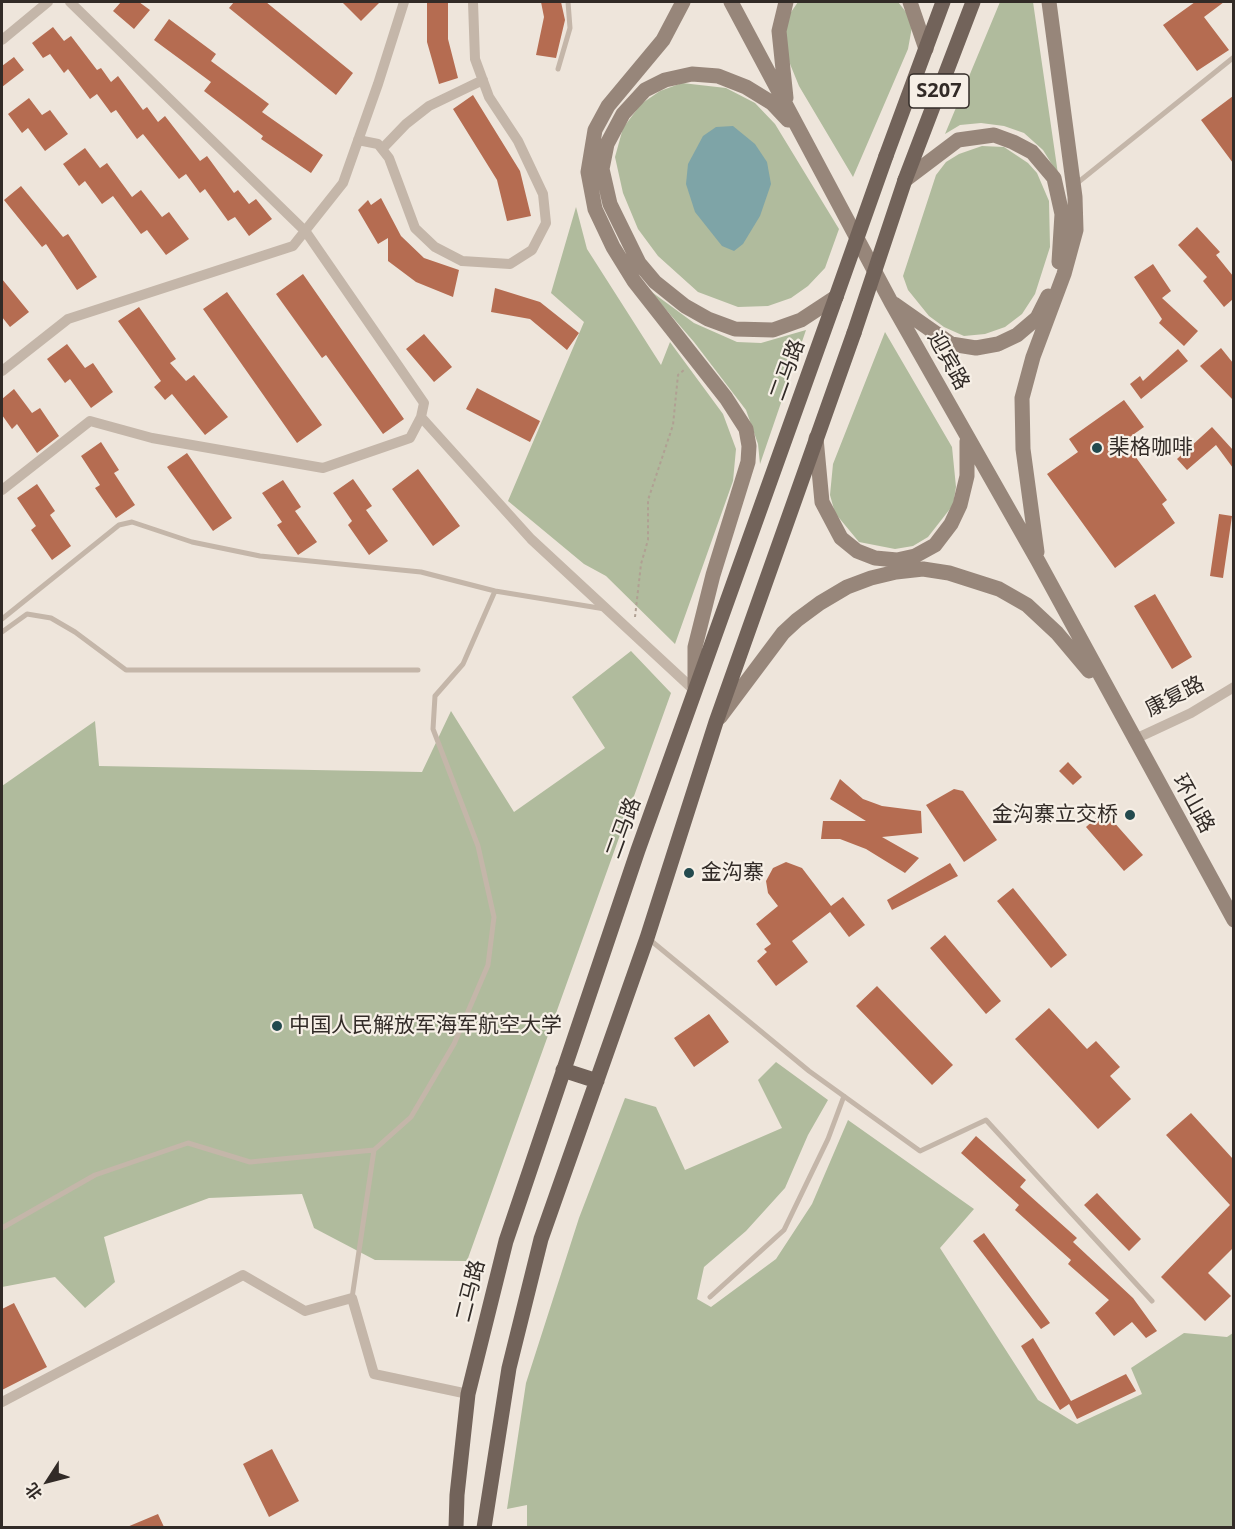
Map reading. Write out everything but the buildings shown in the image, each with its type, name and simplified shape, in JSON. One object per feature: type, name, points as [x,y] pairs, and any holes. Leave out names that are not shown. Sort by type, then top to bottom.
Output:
[{"type":"main road","points":[[683,2],[663,40],[608,106],[595,130],[588,172],[595,208],[613,247],[634,281],[738,415],[746,429],[750,446],[748,462],[713,575],[695,647],[695,691]]},
{"type":"main road","name":"迎宾路","points":[[731,2],[786,107],[805,136],[891,302],[1038,561],[1133,740]]},
{"type":"main road","points":[[786,2],[778,31],[786,107]]},
{"type":"main road","points":[[910,2],[926,49]]},
{"type":"main road","name":"S207","points":[[926,49],[943,2]]},
{"type":"main road","name":"S207","points":[[905,180],[973,2]]},
{"type":"main road","points":[[1038,561],[1023,449],[1022,398],[1033,357],[1064,274],[1076,230],[1074,186],[1049,2]]},
{"type":"main road","name":"二马路","points":[[456,1527],[457,1495],[468,1394],[506,1241],[638,850],[926,49]]},
{"type":"main road","points":[[805,136],[772,103],[746,87],[718,76],[692,74],[665,80],[645,90],[622,114],[607,144],[602,169],[610,204],[639,263],[655,282],[685,306],[735,329],[772,330],[801,320],[836,297]]},
{"type":"main road","points":[[484,1527],[509,1368],[541,1239],[647,938],[716,722],[854,333],[905,180],[958,140],[994,135],[1032,152],[1053,178],[1062,214],[1060,261],[1050,293],[1036,318],[1017,335],[998,344],[976,348],[951,344],[891,302]]},
{"type":"main road","points":[[816,436],[822,502],[841,538],[857,551],[875,558],[897,560],[915,556],[935,545],[951,524],[960,505],[967,476],[967,438]]},
{"type":"main road","points":[[716,722],[783,633],[820,603],[871,578],[923,569],[979,581],[1027,605],[1057,633],[1110,698]]},
{"type":"main road","name":"环山路","points":[[1133,740],[1233,920]]},
{"type":"main road","points":[[563,1070],[597,1081]]},
{"type":"street","points":[[2,40],[48,2]]},
{"type":"street","points":[[2,490],[90,421],[152,438],[323,468],[410,438],[421,417],[424,403],[306,232],[70,2]]},
{"type":"street","points":[[2,371],[68,319],[293,246],[343,183],[404,2]]},
{"type":"street","points":[[358,140],[378,144],[389,158],[416,228],[435,247],[462,261],[510,264],[532,250],[546,223],[543,194],[518,141],[489,98],[475,59],[473,2]]},
{"type":"street","points":[[382,149],[406,124],[429,106],[483,80]]},
{"type":"street","points":[[421,417],[531,539],[695,691]]},
{"type":"street","name":"康复路","points":[[1133,740],[1191,713],[1233,687]]},
{"type":"street","points":[[2,1402],[243,1275],[305,1311],[352,1298],[374,1374],[468,1394]]},
{"type":"lane","points":[[558,69],[570,28],[568,2]]},
{"type":"lane","points":[[1074,186],[1233,57]]},
{"type":"lane","points":[[2,619],[119,525],[132,522],[192,542],[260,556],[421,572],[495,591],[606,610]]},
{"type":"lane","points":[[2,1228],[95,1175],[188,1143],[250,1162],[374,1150],[411,1117],[454,1044],[488,965],[494,917],[478,846],[434,729],[435,696],[463,664],[495,591]]},
{"type":"lane","points":[[2,632],[27,614],[51,618],[75,632],[126,670],[418,670]]},
{"type":"lane","points":[[647,938],[809,1071],[920,1151],[986,1120],[1152,1301]]},
{"type":"lane","points":[[710,1296],[784,1230],[828,1139],[844,1096]]},
{"type":"lane","points":[[352,1298],[374,1150]]},
{"type":"path","points":[[635,617],[641,564],[648,540],[648,500],[673,425],[675,386],[678,375],[696,360]]},
{"type":"green space","points":[[798,2],[898,2],[906,12],[912,27],[908,49],[853,177],[799,86],[788,59],[784,34],[789,15]]},
{"type":"green space","points":[[1000,2],[1033,2],[1058,174],[1043,150],[1024,133],[1004,126],[981,123],[960,125],[945,134]]},
{"type":"green space","points":[[682,83],[726,88],[755,103],[775,124],[839,229],[825,268],[808,286],[791,298],[768,306],[738,307],[698,292],[658,256],[638,229],[623,193],[615,157],[623,128],[641,104],[660,91]]},
{"type":"green space","points":[[982,146],[1004,147],[1028,163],[1037,173],[1049,201],[1050,247],[1035,294],[1022,314],[1005,327],[985,334],[964,336],[944,327],[929,316],[908,290],[903,276],[936,175],[946,162],[959,154]]},
{"type":"green space","points":[[576,207],[587,249],[661,365],[670,342],[723,414],[736,449],[733,481],[675,644],[606,576],[584,564],[508,501],[584,322],[551,293]]},
{"type":"green space","points":[[649,290],[694,323],[737,342],[761,343],[806,330],[760,464],[758,444],[746,410],[694,342]]},
{"type":"green space","points":[[885,332],[952,447],[956,487],[953,505],[928,537],[913,546],[895,549],[859,542],[835,513],[830,495],[833,464]]},
{"type":"green space","points":[[631,651],[671,693],[467,1261],[375,1260],[314,1228],[302,1194],[209,1198],[104,1237],[115,1282],[85,1308],[55,1277],[2,1287],[2,786],[95,721],[99,766],[422,772],[451,711],[514,812],[605,748],[572,697]]},
{"type":"green space","points":[[776,1062],[828,1100],[808,1135],[785,1188],[746,1231],[704,1267],[697,1299],[711,1307],[776,1259],[812,1204],[848,1120],[974,1209],[940,1248],[1038,1400],[1077,1424],[1142,1394],[1131,1368],[1184,1333],[1227,1337],[1233,1333],[1233,1527],[527,1528],[527,1505],[507,1509],[526,1383],[579,1218],[625,1098],[656,1107],[685,1170],[782,1128],[758,1080]]},
{"type":"water","points":[[733,126],[755,144],[767,162],[771,184],[760,216],[743,244],[734,251],[722,246],[695,212],[686,184],[688,164],[703,136],[716,127]]},
{"type":"place","name":"棐格咖啡","points":[[1097,448]]},
{"type":"place","name":"金沟寨立交桥","points":[[1130,815]]},
{"type":"place","name":"金沟寨","points":[[689,873]]},
{"type":"place","name":"中国人民解放军海军航空大学","points":[[277,1026]]}]
